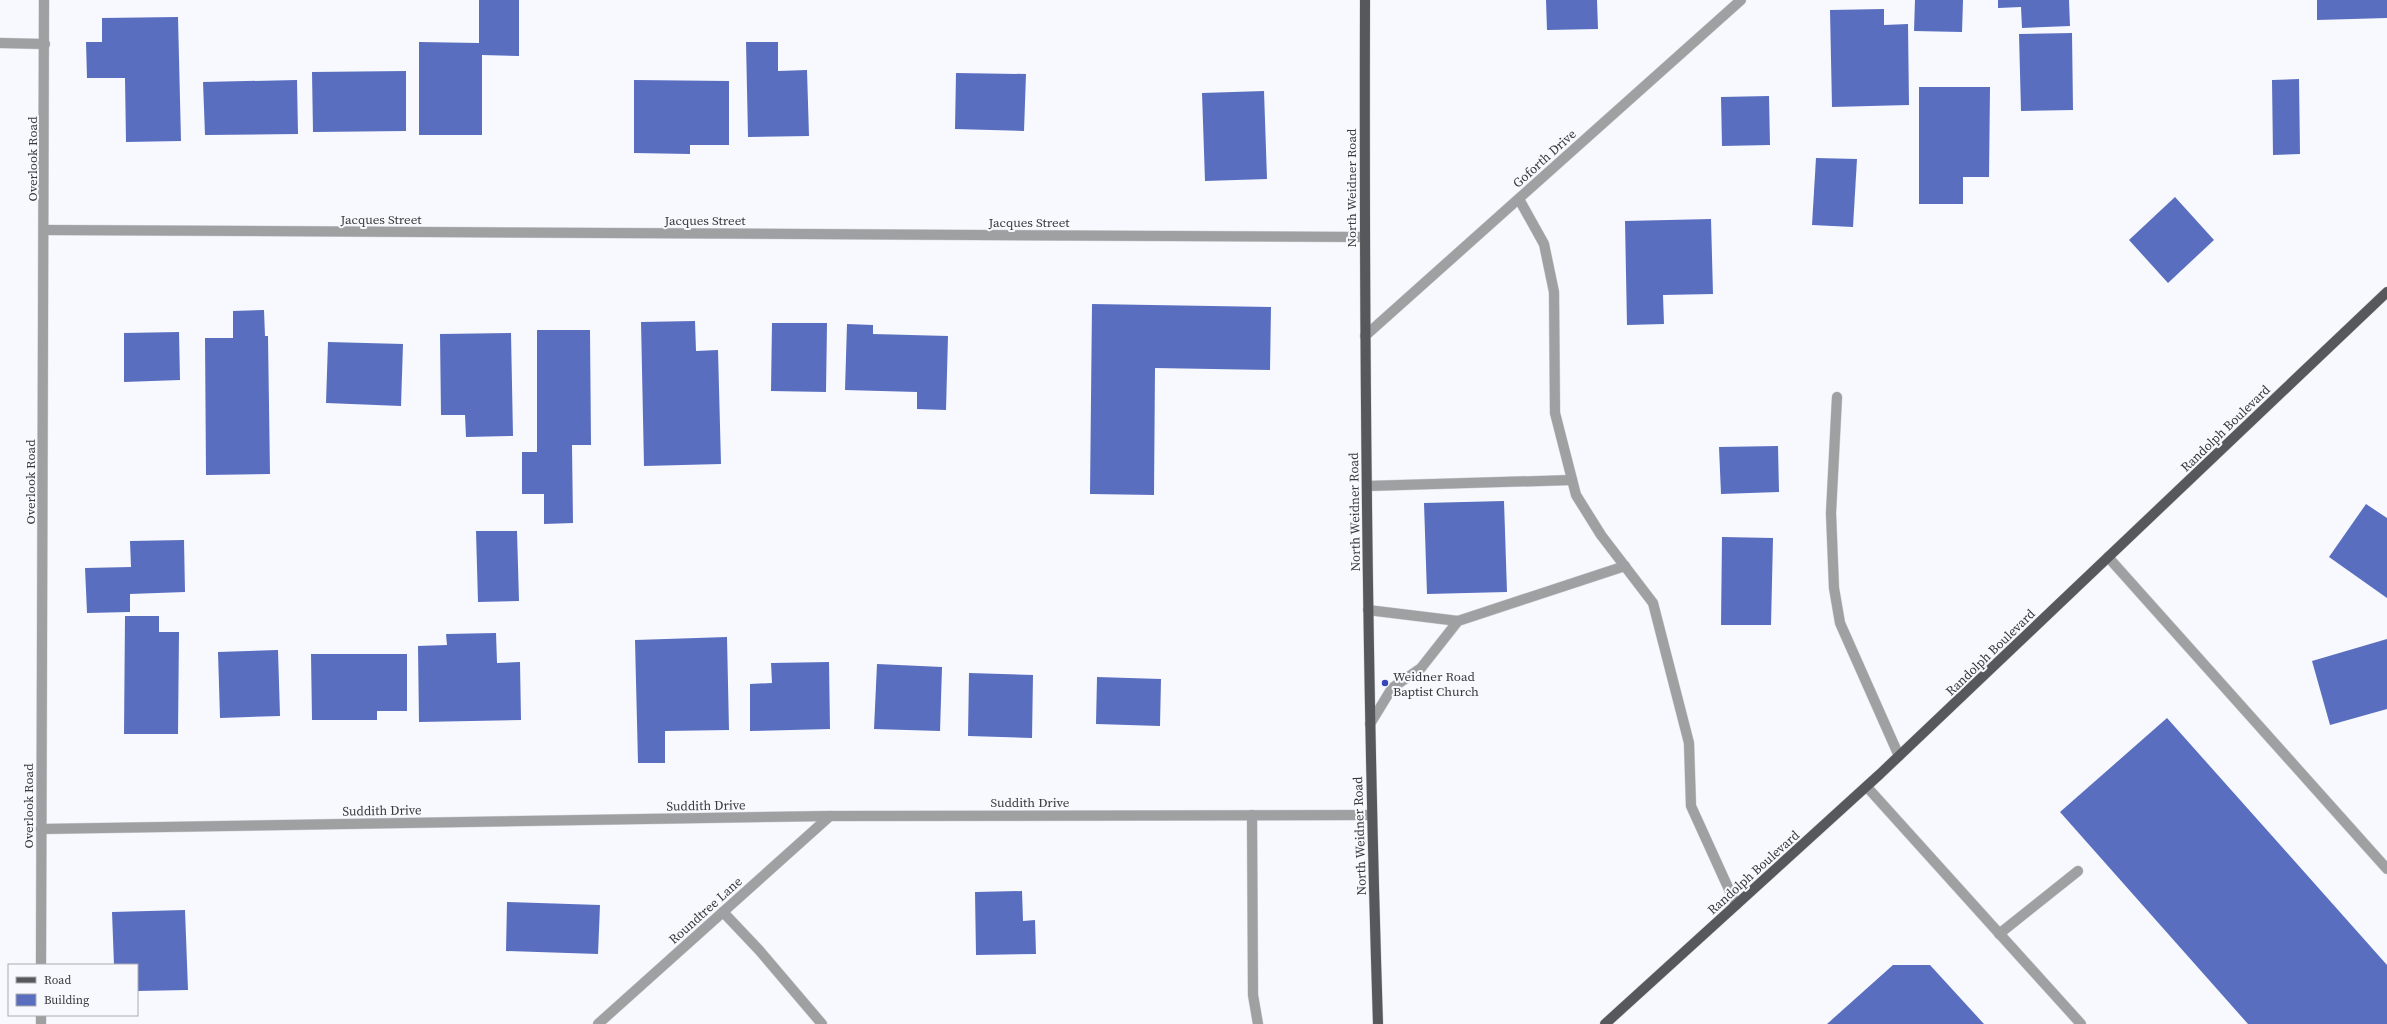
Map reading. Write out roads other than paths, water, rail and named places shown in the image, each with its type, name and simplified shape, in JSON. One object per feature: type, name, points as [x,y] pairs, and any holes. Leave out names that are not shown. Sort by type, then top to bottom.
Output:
[{"type":"main road","name":"North Weidner Road","points":[[1365,0],[1364,236],[1368,610],[1371,815],[1378,1024]]},
{"type":"main road","name":"Randolph Boulevard","points":[[1605,1024],[1867,786],[2387,292]]},
{"type":"street","name":"Overlook Road","points":[[41,964],[45,230],[44,0]]},
{"type":"street","name":"Goforth Drive","points":[[1365,336],[1741,0]]},
{"type":"street","points":[[0,43],[45,44]]},
{"type":"street","points":[[1519,199],[1544,244],[1554,292],[1555,413],[1576,495],[1601,535],[1653,603],[1688,743],[1691,806],[1736,905]]},
{"type":"street","name":"Jacques Street","points":[[45,230],[1364,236]]},
{"type":"street","points":[[1837,397],[1831,513],[1835,595],[1840,623],[1899,756]]},
{"type":"street","points":[[1367,486],[1572,480]]},
{"type":"street","points":[[2108,557],[2387,869]]},
{"type":"street","points":[[1368,610],[1458,621],[1625,566]]},
{"type":"street","points":[[1370,724],[1392,688],[1420,668],[1458,621]]},
{"type":"street","points":[[1867,786],[2081,1024]]},
{"type":"street","points":[[1252,815],[1252,995],[1258,1024]]},
{"type":"street","name":"Suddith Drive","points":[[41,829],[830,816],[1371,815]]},
{"type":"street","name":"Roundtree Lane","points":[[598,1024],[830,816]]},
{"type":"street","points":[[1999,934],[2078,871]]},
{"type":"street","points":[[723,912],[759,950],[822,1024]]},
{"type":"place","name":"Weidner Road Baptist Church","points":[[1385,683]]}]
